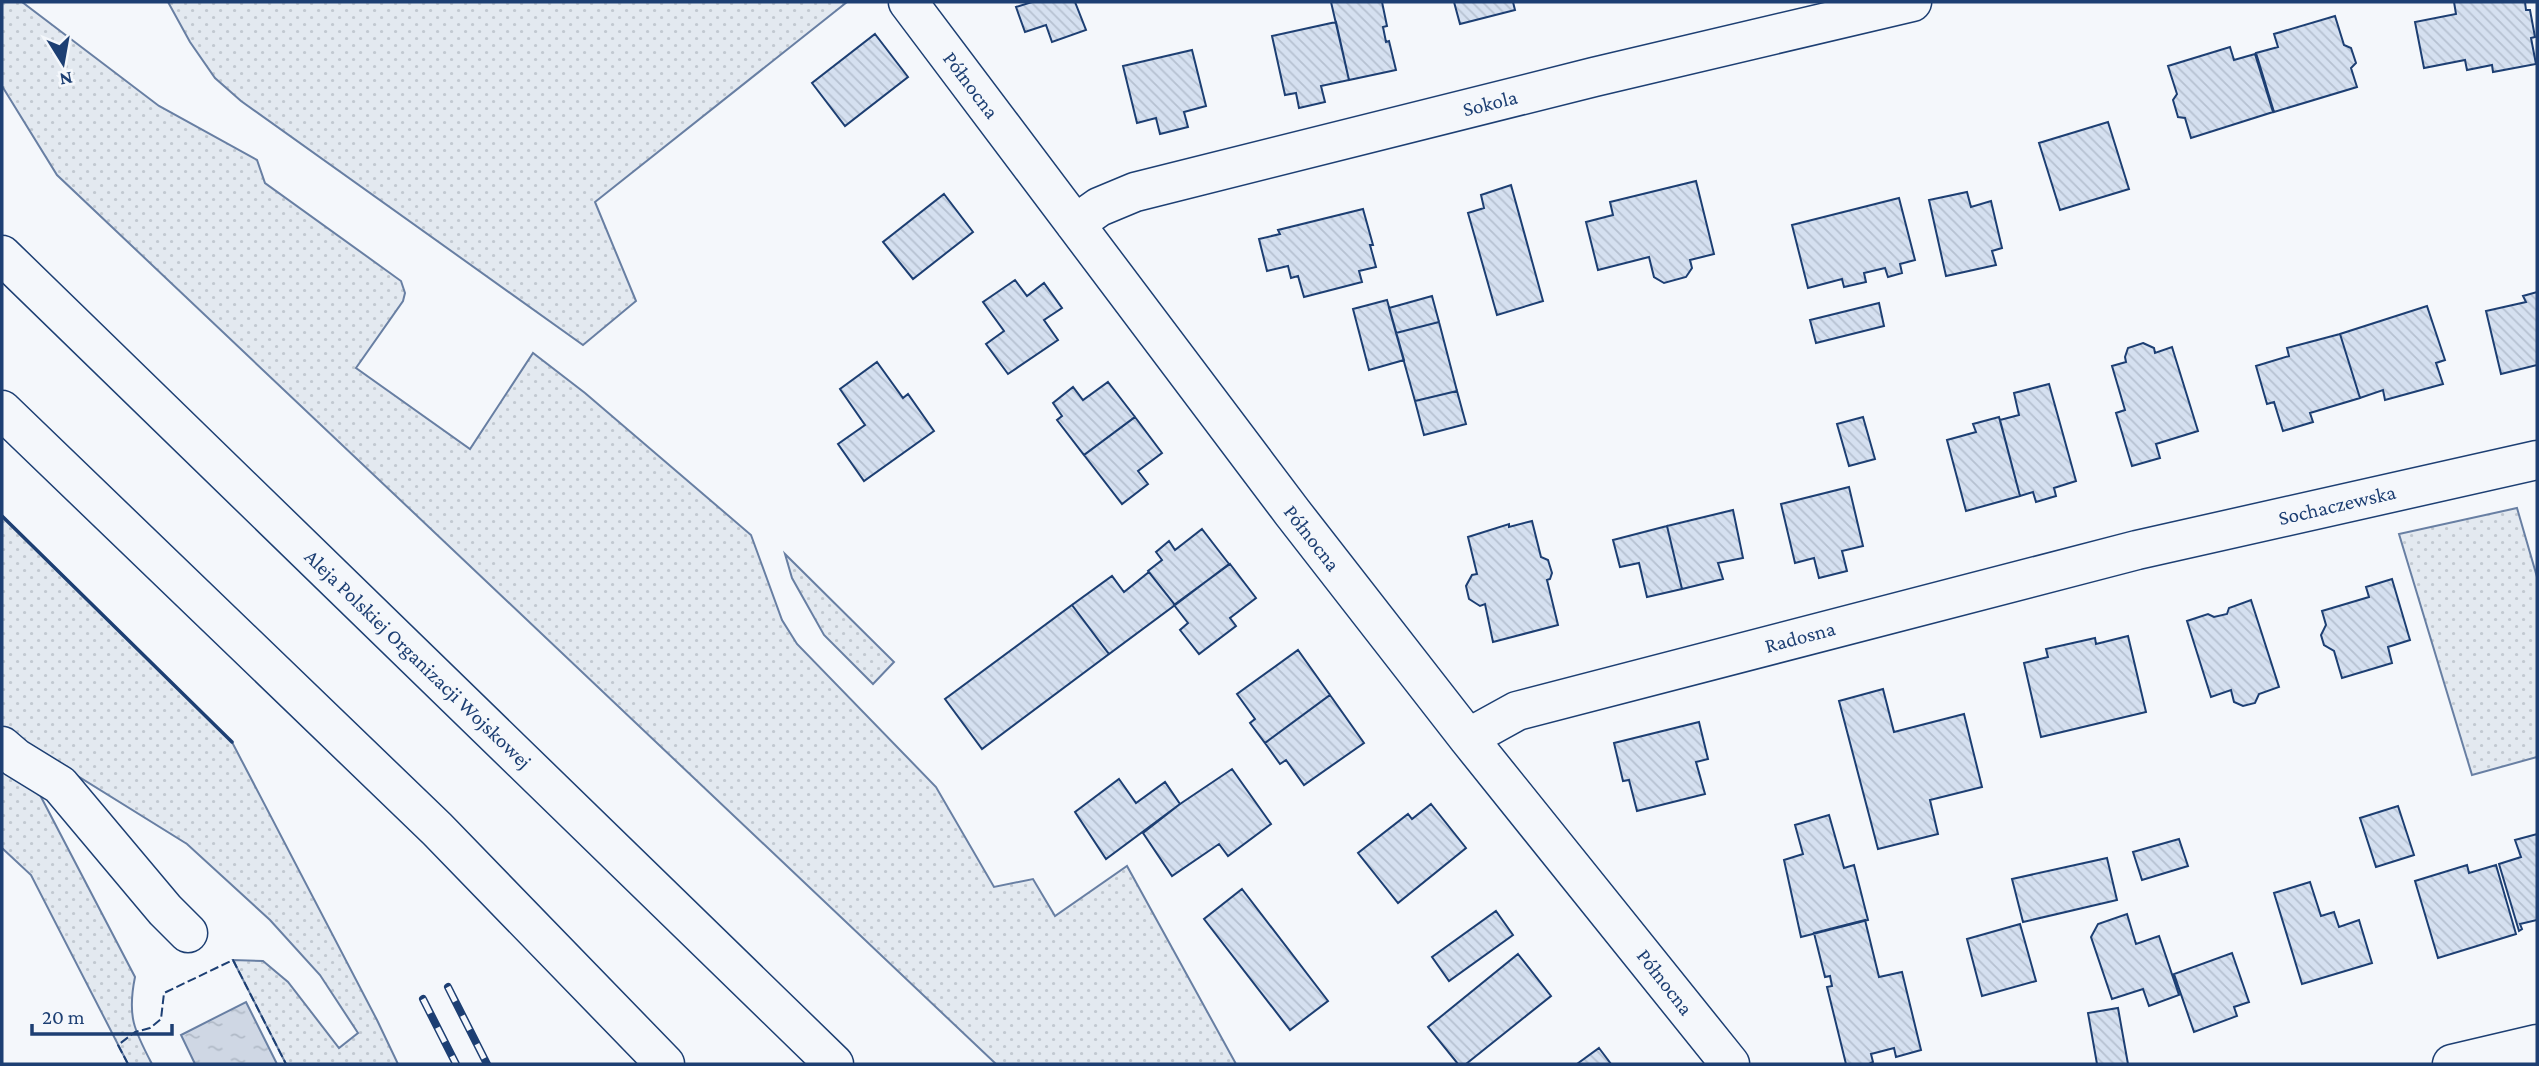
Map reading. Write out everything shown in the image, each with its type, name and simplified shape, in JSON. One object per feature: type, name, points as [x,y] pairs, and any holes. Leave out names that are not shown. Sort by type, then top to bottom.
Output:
[{"type":"main road","name":"Północna","points":[[908,2],[1292,512],[1468,738],[1730,1064]]},
{"type":"main road","name":"Sokola","points":[[1075,224],[1099,207],[1135,192],[1594,77],[1912,2]]},
{"type":"main road","name":"Aleja Polskiej Organizacji Wojskowej","points":[[2,255],[834,1064]]},
{"type":"main road","points":[[2,410],[437,829],[665,1064]]},
{"type":"main road","name":"Sochaczewska","points":[[2137,550],[2537,460]]},
{"type":"main road","name":"Radosna","points":[[1468,738],[1517,710],[2137,550]]},
{"type":"main road","points":[[2,746],[16,758],[60,785],[165,911],[188,933]]},
{"type":"main road","points":[[2452,1064],[2537,1044]]},
{"type":"shaded area","points":[[2,2],[22,2],[159,106],[257,160],[265,183],[401,281],[405,293],[403,301],[356,368],[470,449],[533,353],[585,393],[751,535],[782,620],[797,644],[936,787],[994,887],[1033,879],[1055,916],[1127,866],[1236,1064],[996,1064],[57,175],[2,86]]},
{"type":"shaded area","points":[[168,2],[847,2],[595,202],[636,301],[583,345],[241,101],[215,78],[190,42]]},
{"type":"shaded area","points":[[2517,508],[2537,577],[2537,757],[2472,775],[2399,534]]},
{"type":"shaded area","points":[[2,516],[232,742],[398,1064],[286,1064],[233,960],[263,961],[288,982],[339,1048],[358,1033],[320,975],[270,920],[187,844],[2,729]]},
{"type":"shaded area","points":[[785,554],[894,662],[873,684],[824,635],[792,578]]},
{"type":"shaded area","points":[[2,767],[40,795],[135,977],[132,1013],[141,1042],[152,1064],[128,1064],[31,875],[2,848]]},
{"type":"water","points":[[246,1002],[277,1064],[195,1064],[181,1035]]},
{"type":"building","points":[[1032,2],[1075,2],[1086,30],[1052,42],[1046,25],[1025,32],[1016,7]]},
{"type":"building","points":[[1331,2],[1382,2],[1387,26],[1383,27],[1386,42],[1389,41],[1396,70],[1349,80]]},
{"type":"building","points":[[1454,2],[1513,2],[1515,10],[1460,24]]},
{"type":"building","points":[[2454,2],[2525,2],[2526,10],[2530,10],[2535,37],[2531,38],[2536,64],[2493,72],[2492,65],[2467,70],[2465,60],[2424,68],[2415,22],[2456,14]]},
{"type":"building","points":[[2335,16],[2344,45],[2351,48],[2356,63],[2351,68],[2357,87],[2274,112],[2256,53],[2278,47],[2274,34]]},
{"type":"building","points":[[1336,22],[1349,80],[1321,86],[1325,102],[1299,108],[1296,93],[1285,95],[1272,36]]},
{"type":"building","points":[[875,34],[908,77],[845,126],[812,83]]},
{"type":"building","points":[[2230,47],[2234,60],[2255,54],[2273,112],[2191,138],[2185,118],[2178,117],[2173,100],[2177,94],[2168,66]]},
{"type":"building","points":[[1192,50],[1206,106],[1184,112],[1188,127],[1160,134],[1156,118],[1137,123],[1123,66]]},
{"type":"building","points":[[2108,122],[2129,189],[2060,210],[2039,143]]},
{"type":"building","points":[[1696,181],[1714,254],[1690,260],[1692,268],[1686,277],[1664,283],[1654,277],[1649,257],[1598,270],[1586,222],[1613,215],[1610,202]]},
{"type":"building","points":[[1511,185],[1543,301],[1497,315],[1468,213],[1484,208],[1481,195]]},
{"type":"building","points":[[1967,192],[1971,207],[1991,201],[2002,248],[1992,251],[1996,265],[1946,276],[1929,200]]},
{"type":"building","points":[[944,194],[973,232],[913,279],[883,242]]},
{"type":"building","points":[[1899,198],[1915,260],[1900,264],[1902,273],[1888,277],[1885,268],[1864,273],[1866,282],[1844,287],[1842,279],[1808,288],[1792,225]]},
{"type":"building","points":[[1363,209],[1376,267],[1359,271],[1362,282],[1304,297],[1298,276],[1291,278],[1288,266],[1267,271],[1259,239],[1280,234],[1278,230]]},
{"type":"building","points":[[1015,280],[1027,296],[1044,283],[1062,308],[1044,320],[1058,340],[1008,374],[986,344],[1004,331],[983,302]]},
{"type":"building","points":[[2537,292],[2537,365],[2501,374],[2486,311],[2526,302],[2523,296]]},
{"type":"building","points":[[1432,296],[1439,322],[1396,333],[1389,308]]},
{"type":"building","points":[[1387,300],[1404,360],[1369,370],[1353,309]]},
{"type":"building","points":[[1879,303],[1884,326],[1816,343],[1810,320]]},
{"type":"building","points":[[2427,306],[2445,360],[2436,363],[2443,384],[2385,400],[2383,390],[2360,398],[2340,334]]},
{"type":"building","points":[[1439,322],[1457,391],[1415,401],[1396,333]]},
{"type":"building","points":[[2340,334],[2360,398],[2310,413],[2313,422],[2283,431],[2274,402],[2267,404],[2256,366],[2289,356],[2287,348]]},
{"type":"building","points":[[2143,343],[2154,348],[2155,353],[2172,347],[2198,431],[2156,444],[2160,458],[2132,466],[2116,413],[2125,410],[2112,366],[2126,362],[2128,348]]},
{"type":"building","points":[[877,362],[903,398],[908,394],[934,431],[864,481],[838,444],[865,425],[840,389]]},
{"type":"building","points":[[1108,382],[1135,417],[1084,455],[1057,420],[1062,416],[1053,403],[1073,387],[1083,400]]},
{"type":"building","points":[[2049,384],[2076,481],[2054,488],[2056,496],[2036,502],[2033,492],[2020,496],[2000,420],[2019,415],[2014,393]]},
{"type":"building","points":[[1457,391],[1466,424],[1424,435],[1415,401]]},
{"type":"building","points":[[1135,417],[1162,453],[1138,471],[1148,484],[1122,504],[1084,455]]},
{"type":"building","points":[[1863,417],[1875,459],[1849,466],[1837,424]]},
{"type":"building","points":[[1999,417],[2020,496],[1966,511],[1947,440],[1976,432],[1973,424]]},
{"type":"building","points":[[1849,487],[1863,546],[1842,551],[1847,571],[1819,578],[1814,558],[1795,563],[1781,504]]},
{"type":"building","points":[[1733,510],[1743,558],[1718,563],[1723,579],[1682,589],[1667,526]]},
{"type":"building","points":[[1532,521],[1541,557],[1548,560],[1552,573],[1547,580],[1558,625],[1493,642],[1485,604],[1480,606],[1469,599],[1466,586],[1472,575],[1477,574],[1468,537],[1509,524],[1509,527]]},
{"type":"building","points":[[1667,526],[1682,589],[1647,597],[1639,563],[1620,567],[1613,540]]},
{"type":"building","points":[[1202,529],[1229,564],[1175,605],[1148,571],[1162,560],[1156,552],[1169,541],[1175,550]]},
{"type":"building","points":[[1230,564],[1256,598],[1230,618],[1236,626],[1199,654],[1180,630],[1188,623],[1174,605]]},
{"type":"building","points":[[1149,572],[1175,605],[1109,654],[1072,605],[1112,576],[1124,592]]},
{"type":"building","points":[[2392,579],[2410,640],[2388,647],[2392,663],[2342,678],[2334,651],[2324,645],[2321,635],[2326,625],[2322,611],[2369,597],[2366,587]]},
{"type":"building","points":[[2251,600],[2279,687],[2259,694],[2255,703],[2243,706],[2234,702],[2231,690],[2211,697],[2187,621],[2208,614],[2214,617],[2227,614],[2229,608]]},
{"type":"building","points":[[1072,605],[1109,654],[982,749],[945,699]]},
{"type":"building","points":[[2128,636],[2146,712],[2041,737],[2024,663],[2048,657],[2046,649],[2095,638],[2096,644]]},
{"type":"building","points":[[1298,650],[1330,695],[1265,743],[1250,723],[1255,719],[1237,694]]},
{"type":"building","points":[[1883,689],[1894,732],[1964,714],[1982,787],[1930,800],[1938,834],[1878,849],[1839,701]]},
{"type":"building","points":[[1330,695],[1364,743],[1304,785],[1286,760],[1280,764],[1265,743]]},
{"type":"building","points":[[1699,722],[1708,759],[1696,762],[1705,794],[1637,811],[1629,780],[1623,781],[1614,743]]},
{"type":"building","points":[[1232,769],[1271,824],[1228,856],[1219,844],[1172,876],[1143,833]]},
{"type":"building","points":[[1119,779],[1136,803],[1165,782],[1180,804],[1106,859],[1075,812]]},
{"type":"building","points":[[1431,804],[1466,848],[1398,903],[1358,853],[1408,814],[1412,819]]},
{"type":"building","points":[[2398,806],[2414,855],[2376,867],[2360,818]]},
{"type":"building","points":[[1829,815],[1844,868],[1854,865],[1868,920],[1801,937],[1784,860],[1803,854],[1795,825]]},
{"type":"building","points":[[2537,834],[2537,920],[2520,924],[2522,929],[2519,931],[2499,864],[2521,857],[2515,840]]},
{"type":"building","points":[[2179,839],[2188,866],[2142,880],[2133,852]]},
{"type":"building","points":[[2107,858],[2117,900],[2023,922],[2012,879]]},
{"type":"building","points":[[2467,865],[2469,873],[2496,865],[2516,934],[2438,958],[2415,881]]},
{"type":"building","points":[[2310,882],[2321,916],[2334,912],[2339,927],[2359,920],[2372,963],[2302,984],[2274,893]]},
{"type":"building","points":[[1242,889],[1328,1001],[1290,1030],[1204,919]]},
{"type":"building","points":[[1496,911],[1513,935],[1449,981],[1432,957]]},
{"type":"building","points":[[2127,914],[2136,944],[2159,936],[2179,995],[2149,1006],[2143,989],[2112,999],[2091,937],[2098,924]]},
{"type":"building","points":[[1865,920],[1879,977],[1902,972],[1921,1050],[1896,1057],[1894,1048],[1871,1054],[1873,1062],[1869,1064],[1846,1064],[1827,987],[1832,986],[1830,976],[1825,977],[1814,933]]},
{"type":"building","points":[[2020,924],[2036,981],[1982,996],[1967,939]]},
{"type":"building","points":[[2232,953],[2249,1002],[2234,1007],[2237,1016],[2194,1032],[2174,974]]},
{"type":"building","points":[[1518,954],[1551,996],[1466,1064],[1458,1064],[1428,1027]]},
{"type":"building","points":[[2118,1008],[2128,1064],[2097,1064],[2088,1013]]},
{"type":"building","points":[[1599,1048],[1611,1064],[1577,1064]]},
{"type":"railway","points":[[448,987],[487,1064]]},
{"type":"railway","points":[[423,999],[456,1064]]},
{"type":"fence","points":[[128,1064],[118,1045],[135,1032],[150,1028],[161,1019],[164,993],[233,960],[286,1064]]},
{"type":"wall","points":[[2,516],[232,742]]}]
